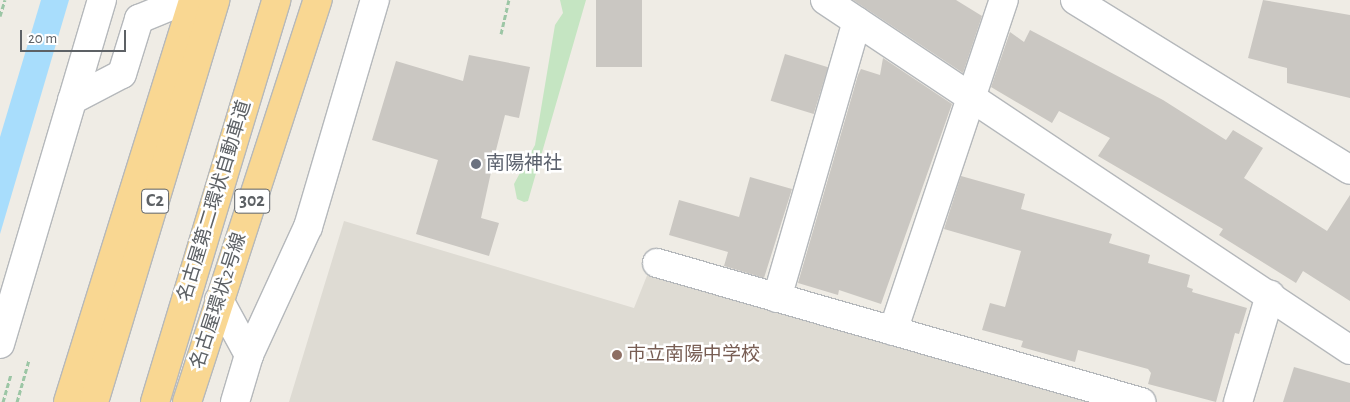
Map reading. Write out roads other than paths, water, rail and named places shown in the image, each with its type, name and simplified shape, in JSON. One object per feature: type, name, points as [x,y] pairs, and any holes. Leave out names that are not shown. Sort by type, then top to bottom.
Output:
[{"type":"highway","points":[[68,402],[193,0]]},
{"type":"highway","name":"C2","points":[[94,402],[215,0]]},
{"type":"highway","name":"名古屋第二環状自動車道","points":[[155,402],[276,0]]},
{"type":"highway","name":"名古屋環状2号線","points":[[187,402],[318,0]]},
{"type":"street","points":[[7,355],[72,100],[102,0]]},
{"type":"street","points":[[72,100],[122,74],[139,19],[185,0]]},
{"type":"street","points":[[235,402],[249,355],[308,227],[375,0]]},
{"type":"street","points":[[825,0],[1350,350]]},
{"type":"street","points":[[893,331],[1004,0]]},
{"type":"street","points":[[1075,0],[1350,170]]},
{"type":"street","points":[[776,298],[857,21]]},
{"type":"street","points":[[657,263],[1141,402]]},
{"type":"street","points":[[1238,402],[1270,295]]},
{"type":"street","points":[[219,300],[249,355]]},
{"type":"water","points":[[41,0],[69,0],[0,234],[0,137]]},
{"type":"place","name":"南陽神社","points":[[476,164]]},
{"type":"place","name":"市立南陽中学校","points":[[617,355]]}]
